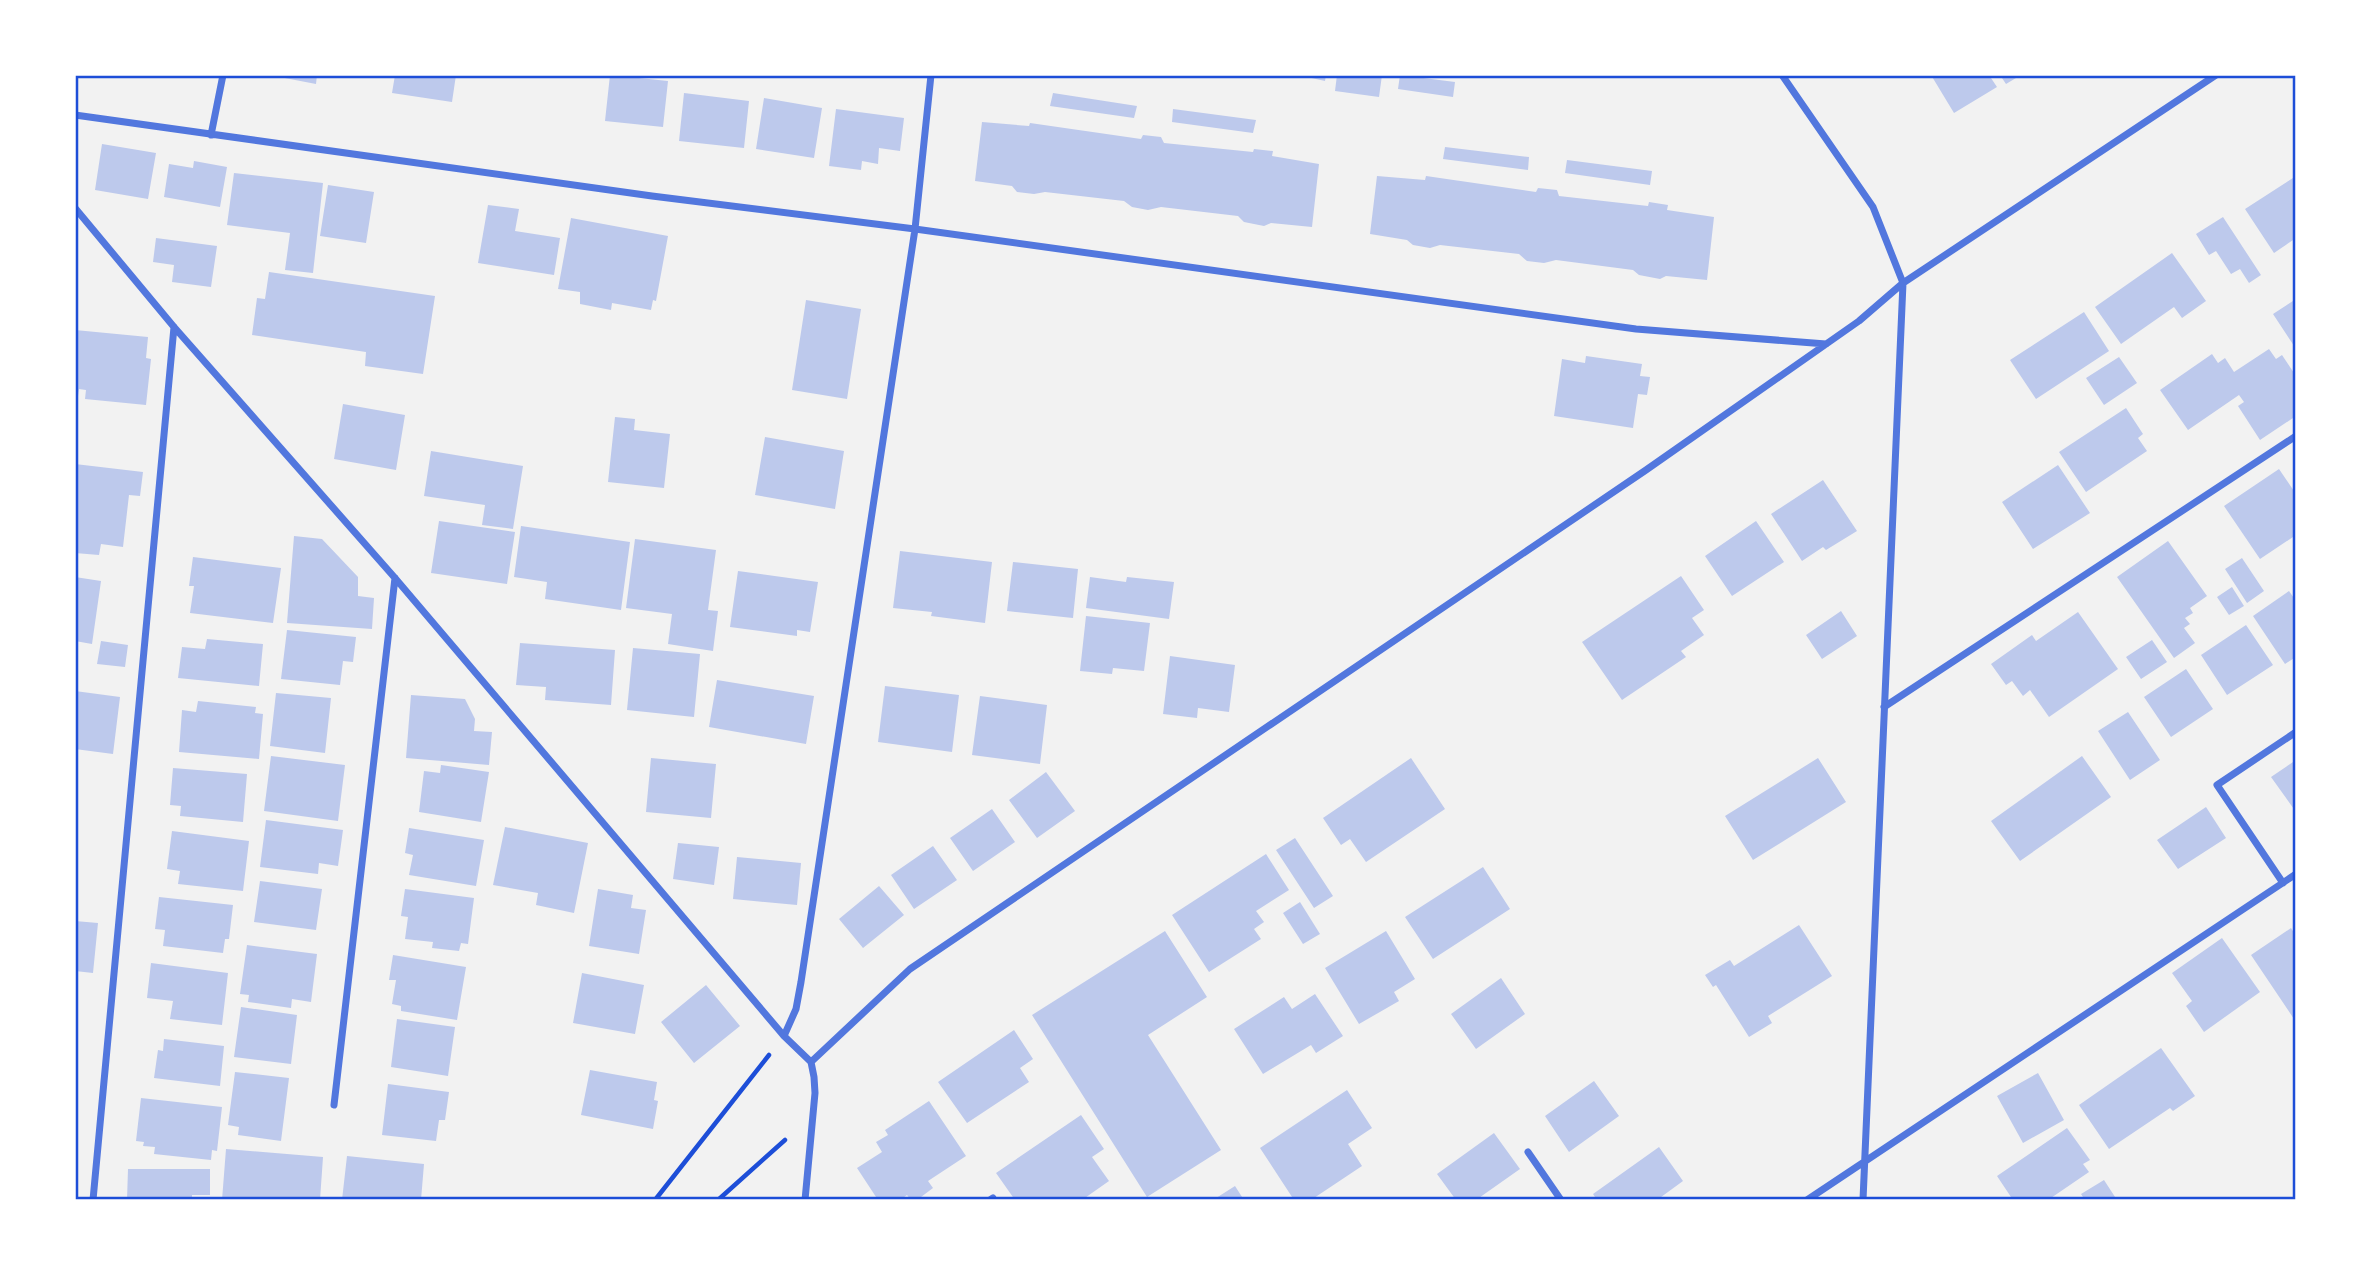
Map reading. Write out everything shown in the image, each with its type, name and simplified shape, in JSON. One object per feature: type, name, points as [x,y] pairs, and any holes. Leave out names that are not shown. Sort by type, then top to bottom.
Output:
[{"type":"street","points":[[211,135],[223,75]]},
{"type":"street","points":[[784,1036],[796,1009],[801,982],[915,229],[931,75]]},
{"type":"street","points":[[1782,75],[1873,207],[1903,283],[1863,1200]]},
{"type":"street","points":[[811,1062],[910,969],[1634,477],[1859,321],[1903,283],[2216,75]]},
{"type":"street","points":[[75,115],[1636,329],[1826,344]]},
{"type":"street","points":[[75,208],[174,327],[395,578],[784,1036],[811,1062],[815,1093],[805,1200]]},
{"type":"street","points":[[93,1200],[174,327]]},
{"type":"street","points":[[1884,707],[2296,436]]},
{"type":"street","points":[[334,1105],[395,578]]},
{"type":"street","points":[[2283,883],[2217,785],[2296,732]]},
{"type":"street","points":[[1807,1200],[2296,874]]},
{"type":"street","points":[[1528,1152],[1561,1200]]},
{"type":"path","points":[[655,1200],[784,1036]]},
{"type":"path","points":[[718,1200],[790,1136],[811,1129]]},
{"type":"building","points":[[269,75],[317,75],[316,84]]},
{"type":"building","points":[[395,75],[456,75],[452,102],[392,93]]},
{"type":"building","points":[[610,75],[668,81],[663,127],[605,121]]},
{"type":"building","points":[[1298,75],[1326,75],[1325,81]]},
{"type":"building","points":[[1337,75],[1382,75],[1379,97],[1335,91]]},
{"type":"building","points":[[1400,75],[1455,82],[1453,97],[1398,89]]},
{"type":"building","points":[[1931,75],[1989,75],[1997,87],[1954,113]]},
{"type":"building","points":[[2000,75],[2021,75],[2006,84]]},
{"type":"building","points":[[684,93],[749,101],[744,148],[679,141]]},
{"type":"building","points":[[1053,93],[1137,106],[1134,118],[1050,106]]},
{"type":"building","points":[[764,98],[822,108],[814,158],[756,149]]},
{"type":"building","points":[[836,109],[904,118],[900,151],[879,148],[878,164],[862,161],[861,170],[829,166]]},
{"type":"building","points":[[1173,109],[1256,120],[1253,133],[1172,122]]},
{"type":"building","points":[[982,122],[1029,126],[1030,123],[1141,139],[1143,135],[1161,137],[1164,143],[1253,152],[1254,149],[1273,151],[1272,156],[1319,164],[1312,227],[1271,223],[1264,226],[1244,222],[1238,216],[1161,207],[1148,210],[1132,207],[1124,201],[1045,192],[1017,192],[1012,186],[975,181]]},
{"type":"building","points":[[102,144],[156,153],[148,199],[95,190]]},
{"type":"building","points":[[1445,147],[1529,157],[1528,170],[1443,159]]},
{"type":"building","points":[[1567,160],[1652,171],[1650,185],[1565,173]]},
{"type":"building","points":[[194,161],[227,167],[220,207],[164,197],[169,164],[193,168]]},
{"type":"building","points":[[234,173],[323,183],[313,273],[285,270],[290,233],[227,225]]},
{"type":"building","points":[[1377,176],[1425,180],[1426,176],[1536,192],[1538,188],[1557,190],[1559,196],[1648,206],[1649,202],[1668,205],[1667,210],[1714,217],[1707,280],[1666,276],[1660,279],[1639,275],[1633,270],[1556,260],[1544,263],[1527,261],[1519,254],[1440,245],[1430,248],[1413,245],[1407,240],[1370,234]]},
{"type":"building","points":[[2296,176],[2296,238],[2274,253],[2245,209]]},
{"type":"building","points":[[328,185],[374,192],[366,243],[320,236]]},
{"type":"building","points":[[488,205],[519,209],[515,231],[560,238],[554,275],[478,263]]},
{"type":"building","points":[[2223,217],[2261,275],[2249,283],[2240,269],[2231,274],[2216,251],[2209,255],[2196,234]]},
{"type":"building","points":[[571,218],[668,236],[656,301],[653,300],[651,310],[612,303],[611,310],[580,304],[580,292],[558,289]]},
{"type":"building","points":[[156,238],[217,246],[211,287],[172,282],[174,265],[153,262]]},
{"type":"building","points":[[2172,253],[2206,301],[2182,318],[2174,307],[2121,344],[2095,307]]},
{"type":"building","points":[[269,272],[435,296],[423,374],[365,366],[366,352],[252,335],[257,298],[265,299]]},
{"type":"building","points":[[2296,299],[2296,349],[2273,314]]},
{"type":"building","points":[[806,300],[861,309],[847,399],[792,390]]},
{"type":"building","points":[[2084,312],[2109,351],[2036,399],[2010,360]]},
{"type":"building","points":[[75,330],[148,337],[146,358],[151,359],[146,405],[85,399],[86,390],[79,389],[75,403]]},
{"type":"building","points":[[2269,349],[2276,359],[2282,355],[2296,376],[2296,416],[2260,440],[2238,406],[2244,402],[2239,395],[2188,430],[2160,390],[2212,354],[2218,363],[2225,358],[2234,372]]},
{"type":"building","points":[[1586,356],[1642,364],[1640,376],[1650,377],[1647,395],[1638,394],[1633,428],[1554,416],[1562,359],[1585,363]]},
{"type":"building","points":[[2119,357],[2137,383],[2104,405],[2086,378]]},
{"type":"building","points":[[343,404],[405,415],[396,470],[334,459]]},
{"type":"building","points":[[2126,408],[2143,434],[2138,438],[2147,451],[2086,492],[2059,452]]},
{"type":"building","points":[[615,417],[635,419],[634,430],[670,434],[664,488],[608,482]]},
{"type":"building","points":[[765,437],[844,451],[835,509],[755,495]]},
{"type":"building","points":[[431,451],[523,466],[513,529],[482,525],[485,505],[424,496]]},
{"type":"building","points":[[75,464],[143,472],[140,496],[129,495],[123,547],[101,544],[99,555],[75,553]]},
{"type":"building","points":[[2058,465],[2090,513],[2033,549],[2002,502]]},
{"type":"building","points":[[2279,469],[2296,494],[2296,535],[2260,559],[2224,506]]},
{"type":"building","points":[[1823,480],[1857,531],[1826,550],[1823,547],[1802,561],[1771,514]]},
{"type":"building","points":[[439,521],[515,532],[507,584],[431,573]]},
{"type":"building","points":[[1756,521],[1784,562],[1732,596],[1705,556]]},
{"type":"building","points":[[521,526],[630,542],[621,610],[545,599],[547,582],[514,577]]},
{"type":"building","points":[[294,536],[322,539],[358,577],[358,596],[374,598],[372,629],[287,623]]},
{"type":"building","points":[[635,539],[716,550],[708,610],[718,611],[713,651],[668,644],[672,614],[626,608]]},
{"type":"building","points":[[2168,541],[2207,596],[2190,608],[2193,613],[2185,618],[2190,624],[2184,628],[2195,643],[2174,658],[2117,577]]},
{"type":"building","points":[[900,551],[992,562],[985,623],[931,616],[932,612],[893,608]]},
{"type":"building","points":[[193,557],[281,568],[273,623],[190,613],[194,586],[189,586]]},
{"type":"building","points":[[2242,558],[2264,591],[2247,603],[2225,569]]},
{"type":"building","points":[[1013,562],[1078,569],[1073,618],[1007,611]]},
{"type":"building","points":[[738,571],[818,582],[810,632],[797,630],[797,636],[730,627]]},
{"type":"building","points":[[1681,576],[1704,610],[1692,618],[1704,635],[1681,651],[1686,657],[1622,700],[1582,642]]},
{"type":"building","points":[[75,577],[101,581],[92,644],[75,641]]},
{"type":"building","points":[[1090,577],[1126,582],[1127,577],[1174,582],[1169,619],[1086,608]]},
{"type":"building","points":[[2232,587],[2244,606],[2229,615],[2217,597]]},
{"type":"building","points":[[2289,591],[2296,601],[2296,657],[2285,664],[2253,616]]},
{"type":"building","points":[[1841,611],[1857,636],[1822,659],[1806,635]]},
{"type":"building","points":[[2078,612],[2118,669],[2049,717],[2030,690],[2023,696],[2012,681],[2006,685],[1991,664],[2032,635],[2036,641]]},
{"type":"building","points":[[1086,616],[1150,623],[1144,671],[1113,668],[1112,674],[1080,671]]},
{"type":"building","points":[[2246,625],[2273,665],[2227,695],[2201,655]]},
{"type":"building","points":[[287,630],[356,637],[353,662],[343,661],[340,685],[281,679]]},
{"type":"building","points":[[207,639],[263,644],[259,686],[178,678],[182,647],[205,649]]},
{"type":"building","points":[[2152,640],[2167,662],[2141,679],[2126,657]]},
{"type":"building","points":[[101,641],[128,645],[125,667],[97,664]]},
{"type":"building","points":[[520,643],[615,650],[611,705],[545,700],[546,687],[516,685]]},
{"type":"building","points":[[633,648],[700,654],[694,717],[627,710]]},
{"type":"building","points":[[1170,656],[1235,665],[1229,712],[1198,708],[1197,718],[1163,714]]},
{"type":"building","points":[[2186,669],[2213,709],[2171,737],[2144,697]]},
{"type":"building","points":[[717,680],[814,696],[806,744],[709,727]]},
{"type":"building","points":[[885,686],[959,695],[952,752],[878,742]]},
{"type":"building","points":[[75,691],[120,697],[113,754],[75,749]]},
{"type":"building","points":[[276,693],[331,698],[325,753],[270,746]]},
{"type":"building","points":[[411,695],[465,699],[475,719],[474,731],[492,732],[489,765],[406,758]]},
{"type":"building","points":[[980,696],[1047,705],[1040,764],[972,755]]},
{"type":"building","points":[[198,701],[256,707],[255,713],[263,714],[259,759],[179,752],[182,710],[196,712]]},
{"type":"building","points":[[2128,712],[2160,760],[2130,780],[2098,731]]},
{"type":"building","points":[[271,756],[345,765],[338,821],[264,811]]},
{"type":"building","points":[[2082,756],[2111,797],[2020,861],[1991,821]]},
{"type":"building","points":[[651,758],[716,764],[711,818],[646,812]]},
{"type":"building","points":[[1411,758],[1445,809],[1366,862],[1350,839],[1341,845],[1323,818]]},
{"type":"building","points":[[1818,758],[1846,802],[1753,860],[1725,816]]},
{"type":"building","points":[[2296,760],[2296,812],[2271,777]]},
{"type":"building","points":[[441,765],[489,772],[481,822],[419,812],[424,771],[440,773]]},
{"type":"building","points":[[173,768],[247,774],[243,822],[180,816],[181,806],[170,805]]},
{"type":"building","points":[[1046,772],[1075,811],[1037,838],[1009,800]]},
{"type":"building","points":[[2206,807],[2226,838],[2178,869],[2157,840]]},
{"type":"building","points":[[992,809],[1015,842],[973,871],[950,838]]},
{"type":"building","points":[[266,820],[343,830],[338,866],[319,863],[318,874],[260,867]]},
{"type":"building","points":[[505,827],[588,843],[574,913],[536,905],[538,893],[493,885]]},
{"type":"building","points":[[409,828],[484,840],[476,886],[409,875],[413,855],[405,853]]},
{"type":"building","points":[[172,831],[249,841],[243,891],[178,884],[180,871],[167,869]]},
{"type":"building","points":[[1295,838],[1333,896],[1314,908],[1276,850]]},
{"type":"building","points":[[678,843],[719,847],[714,885],[673,879]]},
{"type":"building","points":[[933,846],[957,880],[914,909],[891,875]]},
{"type":"building","points":[[1266,854],[1289,890],[1256,911],[1264,922],[1254,929],[1261,939],[1209,972],[1172,915]]},
{"type":"building","points":[[737,857],[801,863],[797,905],[733,899]]},
{"type":"building","points":[[1483,867],[1510,909],[1433,959],[1405,917]]},
{"type":"building","points":[[260,881],[322,889],[316,930],[254,922]]},
{"type":"building","points":[[879,886],[904,915],[863,948],[839,919]]},
{"type":"building","points":[[405,889],[474,898],[468,944],[461,943],[459,951],[432,948],[433,942],[405,939],[408,917],[401,916]]},
{"type":"building","points":[[598,889],[633,895],[631,908],[646,910],[639,954],[589,946]]},
{"type":"building","points":[[159,897],[233,905],[229,939],[225,939],[223,953],[163,946],[165,930],[155,929]]},
{"type":"building","points":[[1300,902],[1320,934],[1303,944],[1283,913]]},
{"type":"building","points":[[75,921],[98,923],[93,973],[75,971]]},
{"type":"building","points":[[1799,925],[1832,976],[1768,1016],[1772,1023],[1749,1037],[1716,985],[1713,987],[1705,975],[1730,960],[1734,966]]},
{"type":"building","points":[[2291,928],[2296,936],[2296,1022],[2251,955]]},
{"type":"building","points":[[1165,931],[1207,997],[1148,1035],[1221,1150],[1147,1197],[1032,1015]]},
{"type":"building","points":[[1386,931],[1415,979],[1394,992],[1399,1001],[1359,1024],[1325,968]]},
{"type":"building","points":[[2222,938],[2260,992],[2204,1032],[2186,1006],[2192,1001],[2172,973]]},
{"type":"building","points":[[247,945],[317,954],[311,1002],[292,999],[291,1008],[248,1002],[249,995],[240,994]]},
{"type":"building","points":[[393,955],[466,967],[457,1020],[401,1011],[401,1006],[392,1004],[396,980],[389,980]]},
{"type":"building","points":[[151,963],[228,973],[222,1025],[170,1019],[173,1001],[147,998]]},
{"type":"building","points":[[582,973],[644,985],[635,1034],[573,1023]]},
{"type":"building","points":[[1501,978],[1525,1014],[1476,1049],[1451,1014]]},
{"type":"building","points":[[706,985],[740,1026],[694,1063],[661,1022]]},
{"type":"building","points":[[1315,994],[1343,1036],[1316,1053],[1311,1045],[1263,1074],[1234,1029],[1284,997],[1292,1009]]},
{"type":"building","points":[[241,1007],[297,1015],[291,1064],[234,1057]]},
{"type":"building","points":[[397,1019],[455,1027],[448,1076],[391,1067]]},
{"type":"building","points":[[1014,1030],[1033,1059],[1020,1068],[1029,1082],[967,1123],[938,1082]]},
{"type":"building","points":[[164,1039],[224,1046],[220,1086],[154,1078],[158,1050],[163,1051]]},
{"type":"building","points":[[2161,1048],[2195,1096],[2173,1111],[2170,1108],[2109,1149],[2079,1105]]},
{"type":"building","points":[[590,1070],[657,1082],[654,1100],[658,1101],[653,1129],[581,1115]]},
{"type":"building","points":[[235,1072],[289,1078],[281,1141],[238,1135],[239,1127],[228,1125]]},
{"type":"building","points":[[2038,1073],[2064,1120],[2023,1143],[1997,1096]]},
{"type":"building","points":[[1594,1081],[1619,1116],[1569,1152],[1545,1116]]},
{"type":"building","points":[[388,1084],[449,1092],[445,1120],[439,1120],[436,1141],[382,1135]]},
{"type":"building","points":[[1347,1090],[1372,1128],[1348,1144],[1362,1166],[1311,1200],[1294,1200],[1260,1148]]},
{"type":"building","points":[[141,1098],[222,1107],[217,1151],[212,1150],[211,1160],[154,1154],[155,1147],[143,1146],[144,1142],[136,1141]]},
{"type":"building","points":[[929,1101],[966,1156],[928,1181],[933,1188],[917,1200],[911,1200],[907,1195],[900,1200],[878,1200],[857,1168],[882,1152],[876,1142],[888,1135],[885,1130]]},
{"type":"building","points":[[1081,1115],[1104,1149],[1092,1157],[1109,1181],[1082,1200],[1015,1200],[996,1173]]},
{"type":"building","points":[[2067,1128],[2090,1160],[2083,1164],[2089,1172],[2048,1200],[2013,1200],[1997,1176]]},
{"type":"building","points":[[1494,1133],[1520,1169],[1476,1200],[1456,1200],[1437,1174]]},
{"type":"building","points":[[1659,1147],[1683,1181],[1657,1200],[1597,1200],[1593,1194]]},
{"type":"building","points":[[226,1149],[323,1157],[320,1200],[222,1200]]},
{"type":"building","points":[[347,1156],[424,1164],[421,1200],[342,1200]]},
{"type":"building","points":[[128,1169],[210,1169],[210,1195],[192,1195],[192,1200],[127,1200]]},
{"type":"building","points":[[2104,1180],[2117,1200],[2078,1200],[2083,1197],[2081,1194]]},
{"type":"building","points":[[1235,1186],[1244,1200],[1213,1200]]}]
